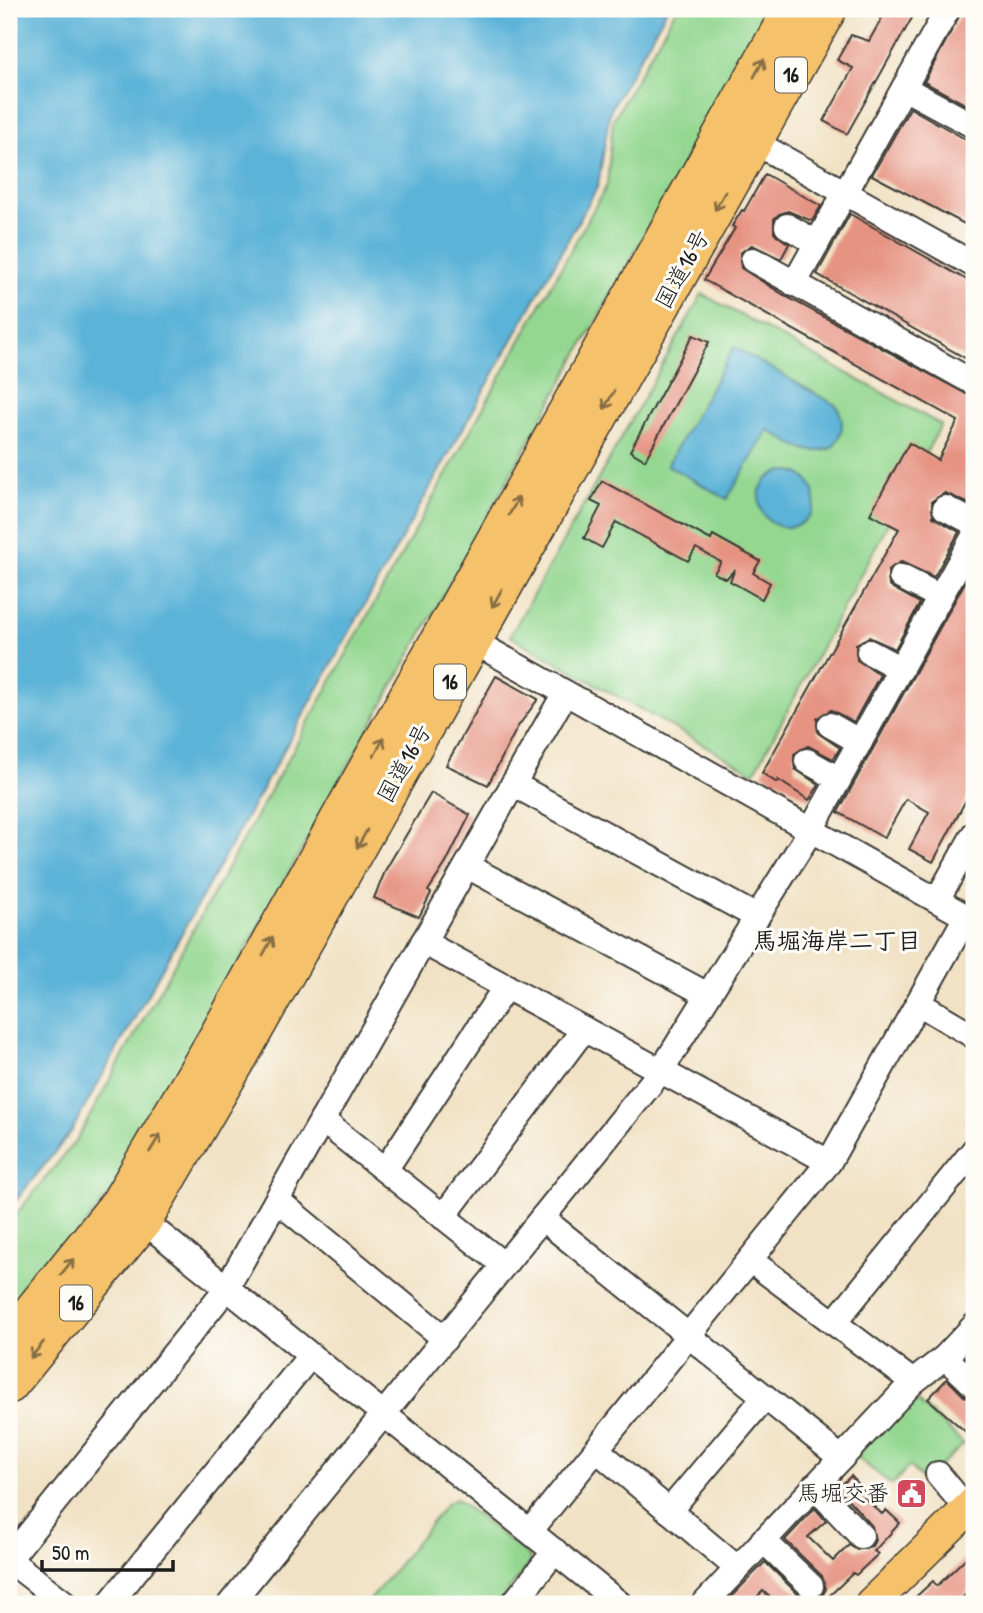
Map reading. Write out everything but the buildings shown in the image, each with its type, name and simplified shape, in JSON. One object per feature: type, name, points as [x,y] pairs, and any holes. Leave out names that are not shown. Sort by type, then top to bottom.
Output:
[{"type":"highway","name":"国道16号","points":[[740,134],[792,9]]},
{"type":"highway","name":"国道16号","points":[[9,1385],[131,1211],[214,1044],[460,634],[740,134],[828,9]]},
{"type":"highway","name":"国道16号","points":[[9,1340],[131,1211]]},
{"type":"main road","points":[[871,1604],[971,1506]]},
{"type":"street","points":[[794,284],[948,9]]},
{"type":"street","points":[[904,88],[974,126]]},
{"type":"street","points":[[740,134],[974,265]]},
{"type":"street","points":[[787,226],[817,243]]},
{"type":"street","points":[[753,260],[974,383]]},
{"type":"street","points":[[945,508],[974,523]]},
{"type":"street","points":[[230,1604],[661,1071],[811,830],[974,536]]},
{"type":"street","points":[[901,577],[940,597]]},
{"type":"street","points":[[460,634],[970,919],[918,1003],[829,1162],[531,1530]]},
{"type":"street","points":[[869,652],[901,669]]},
{"type":"street","points":[[66,1604],[9,1559],[226,1289],[565,693]]},
{"type":"street","points":[[830,725],[860,742]]},
{"type":"street","points":[[807,761],[839,779]]},
{"type":"street","points":[[513,784],[757,917]]},
{"type":"street","points":[[937,900],[974,834]]},
{"type":"street","points":[[467,866],[708,995]]},
{"type":"street","points":[[424,942],[829,1162]]},
{"type":"street","points":[[385,1170],[506,986]]},
{"type":"street","points":[[918,1003],[974,1036]]},
{"type":"street","points":[[443,1217],[584,1029]]},
{"type":"street","points":[[322,1120],[504,1265]]},
{"type":"street","points":[[834,1323],[974,1150]]},
{"type":"street","points":[[277,1200],[445,1339]]},
{"type":"street","points":[[131,1211],[620,1604]]},
{"type":"street","points":[[542,1219],[841,1458]]},
{"type":"street","points":[[750,1260],[913,1382]]},
{"type":"street","points":[[712,1601],[737,1568],[913,1382],[945,1357],[974,1326]]},
{"type":"street","points":[[109,1604],[310,1356]]},
{"type":"street","points":[[945,1357],[974,1385]]},
{"type":"street","points":[[669,1511],[765,1398]]},
{"type":"street","points":[[597,1450],[737,1568]]},
{"type":"street","points":[[938,1474],[971,1506]]},
{"type":"street","points":[[814,1486],[861,1536]]},
{"type":"street","points":[[763,1540],[811,1586]]},
{"type":"street","points":[[513,1604],[555,1552]]},
{"type":"green space","points":[[676,9],[770,9],[109,1195],[9,1319],[9,1223],[77,1139],[607,185],[613,120]]},
{"type":"green space","points":[[702,294],[941,425],[754,773],[510,636]]},
{"type":"green space","points":[[910,1394],[964,1444],[931,1474],[934,1480],[929,1486],[909,1466],[892,1485],[854,1455]]},
{"type":"green space","points":[[456,1499],[529,1556],[531,1563],[497,1604],[367,1604],[447,1503]]},
{"type":"water","points":[[9,9],[667,9],[610,111],[598,186],[71,1132],[9,1209]]},
{"type":"water","points":[[734,347],[837,406],[842,427],[833,447],[815,451],[799,447],[768,430],[727,499],[667,465]]},
{"type":"water","points":[[781,471],[793,471],[803,475],[811,483],[815,499],[811,515],[803,523],[793,527],[781,527],[771,523],[763,515],[759,505],[759,493],[763,483],[771,475]]},
{"type":"place","name":"馬堀交番","points":[[912,1493]]},
{"type":"district","name":"馬堀海岸二丁目","points":[[837,941]]}]
